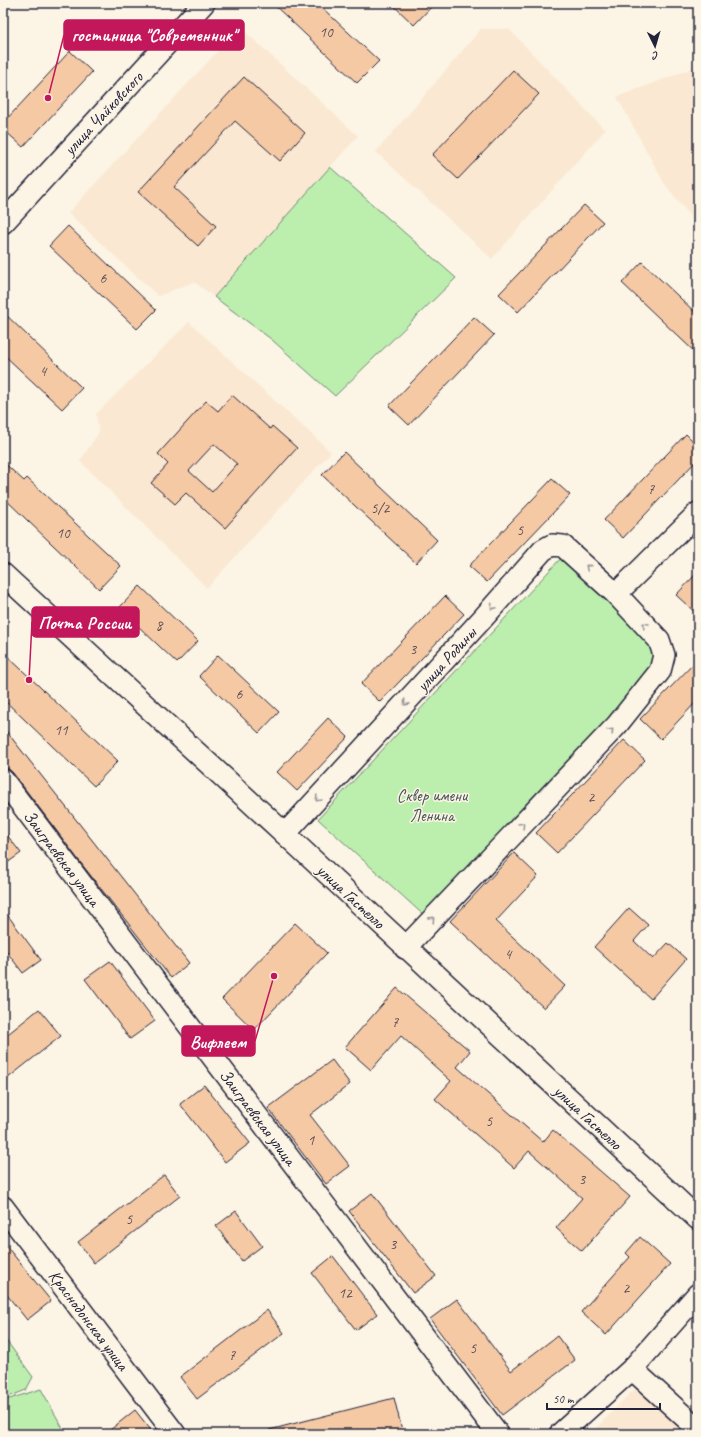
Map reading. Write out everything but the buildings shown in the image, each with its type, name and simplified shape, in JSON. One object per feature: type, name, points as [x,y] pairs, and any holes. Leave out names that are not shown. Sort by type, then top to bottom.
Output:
[{"type":"street","name":"улица Чайковского","points":[[3,223],[204,3]]},
{"type":"street","points":[[616,594],[698,513]]},
{"type":"street","name":"улица Родины","points":[[285,834],[484,617],[543,550],[552,545],[563,546],[616,594],[659,640],[664,655],[660,671],[617,725],[405,948]]},
{"type":"street","name":"улица Гастелло","points":[[3,574],[285,834],[405,948],[698,1219]]},
{"type":"street","name":"Заиграевская улица","points":[[3,780],[498,1434]]},
{"type":"street","name":"Краснодонская улица","points":[[3,1207],[175,1434]]},
{"type":"street","points":[[560,1434],[632,1369],[698,1294]]},
{"type":"street","points":[[632,1369],[698,1429]]},
{"type":"shaded area","points":[[240,27],[358,136],[214,297],[194,282],[158,296],[68,213]]},
{"type":"shaded area","points":[[481,29],[509,29],[605,130],[492,259],[376,152]]},
{"type":"shaded area","points":[[698,66],[698,226],[664,183],[617,97]]},
{"type":"shaded area","points":[[189,322],[331,452],[207,588],[80,461],[99,432],[96,414]]},
{"type":"shaded area","points":[[638,1386],[688,1434],[591,1434]]},
{"type":"green space","points":[[330,167],[456,278],[335,396],[271,339],[214,297]]},
{"type":"green space","name":"Сквер имени Ленина","points":[[563,556],[664,659],[429,920],[318,819]]},
{"type":"green space","points":[[3,1336],[33,1377],[26,1390],[3,1399]]},
{"type":"green space","points":[[41,1389],[66,1434],[3,1434],[3,1401]]},
{"type":"place","name":"гостиница \"Современник\"","points":[[48,98]]},
{"type":"place","name":"Почта России","points":[[29,680]]},
{"type":"place","name":"Вифлеем","points":[[274,976]]}]
